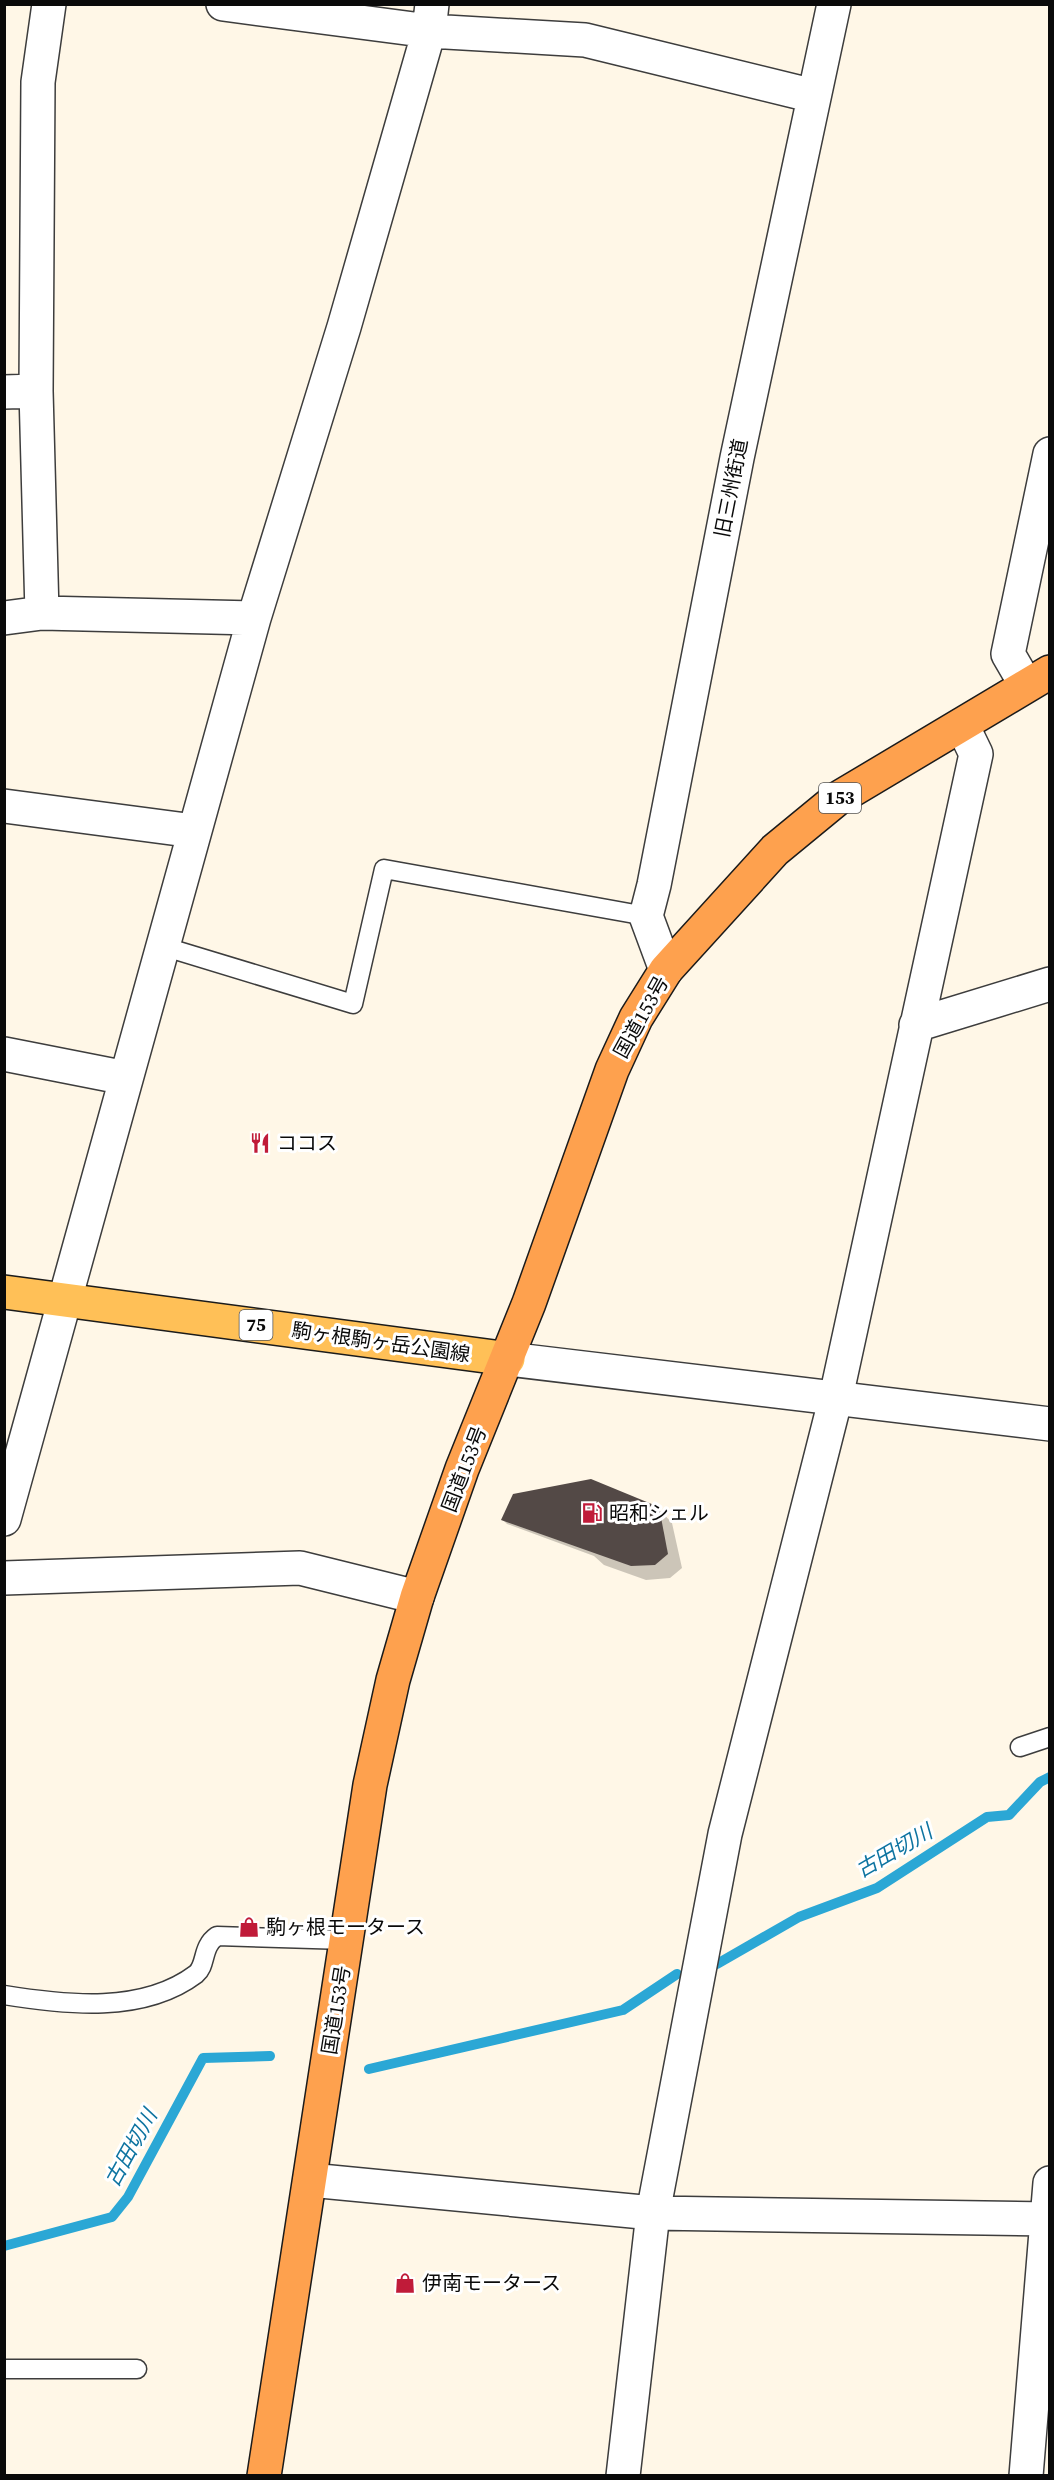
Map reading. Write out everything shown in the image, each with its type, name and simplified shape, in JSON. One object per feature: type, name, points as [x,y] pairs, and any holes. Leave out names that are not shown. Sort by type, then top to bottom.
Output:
[{"type":"highway","name":"国道153号","points":[[264,2475],[370,1785],[393,1680],[417,1597],[462,1469],[508,1359],[612,1070],[636,1018],[666,970],[775,850],[837,799],[1038,678]]},
{"type":"main road","name":"駒ヶ根駒ヶ岳公園線","points":[[4,1292],[508,1359]]},
{"type":"street","points":[[42,613],[20,391],[38,82],[48,4]]},
{"type":"street","points":[[223,4],[430,18],[585,40],[814,96]]},
{"type":"street","name":"旧三州街道","points":[[646,916],[654,885],[736,458],[834,4]]},
{"type":"street","points":[[4,1519],[254,618],[344,327],[430,18]]},
{"type":"street","points":[[1038,678],[1008,654],[1050,454]]},
{"type":"street","points":[[4,618],[42,613],[254,618]]},
{"type":"street","points":[[623,2475],[653,2212],[725,1834],[836,1397],[976,754],[962,725]]},
{"type":"street","points":[[4,806],[194,831]]},
{"type":"street","points":[[646,916],[666,970]]},
{"type":"street","points":[[916,1025],[1050,984]]},
{"type":"street","points":[[4,1054],[126,1078]]},
{"type":"street","points":[[508,1359],[1050,1424]]},
{"type":"street","points":[[4,1578],[300,1568],[417,1597]]},
{"type":"street","points":[[310,2180],[653,2212],[1048,2219]]},
{"type":"street","points":[[1026,2475],[1050,2183]]},
{"type":"lane","points":[[162,946],[353,1004],[384,869],[646,916]]},
{"type":"lane","points":[[1020,1747],[1050,1737]]},
{"type":"lane","points":[[4,1995],[52,2003],[97,2004],[156,1995],[173,1989],[199,1972],[208,1942],[217,1936],[346,1940]]},
{"type":"lane","points":[[4,2369],[137,2369]]},
{"type":"building","points":[[591,1479],[659,1507],[668,1554],[655,1565],[631,1566],[501,1520],[513,1494]]},
{"type":"waterway","name":"古田切川","points":[[717,1964],[799,1917],[877,1888],[987,1817],[1009,1815],[1040,1782],[1050,1777]]},
{"type":"waterway","name":"古田切川","points":[[369,2069],[623,2010],[677,1974]]},
{"type":"waterway","name":"古田切川","points":[[4,2246],[112,2217],[128,2197],[203,2058],[270,2056]]},
{"type":"place","name":"ココス","points":[[260,1143]]},
{"type":"place","name":"昭和シェル","points":[[592,1513]]},
{"type":"place","name":"駒ヶ根モータース","points":[[249,1927]]},
{"type":"place","name":"伊南モータース","points":[[405,2283]]}]
